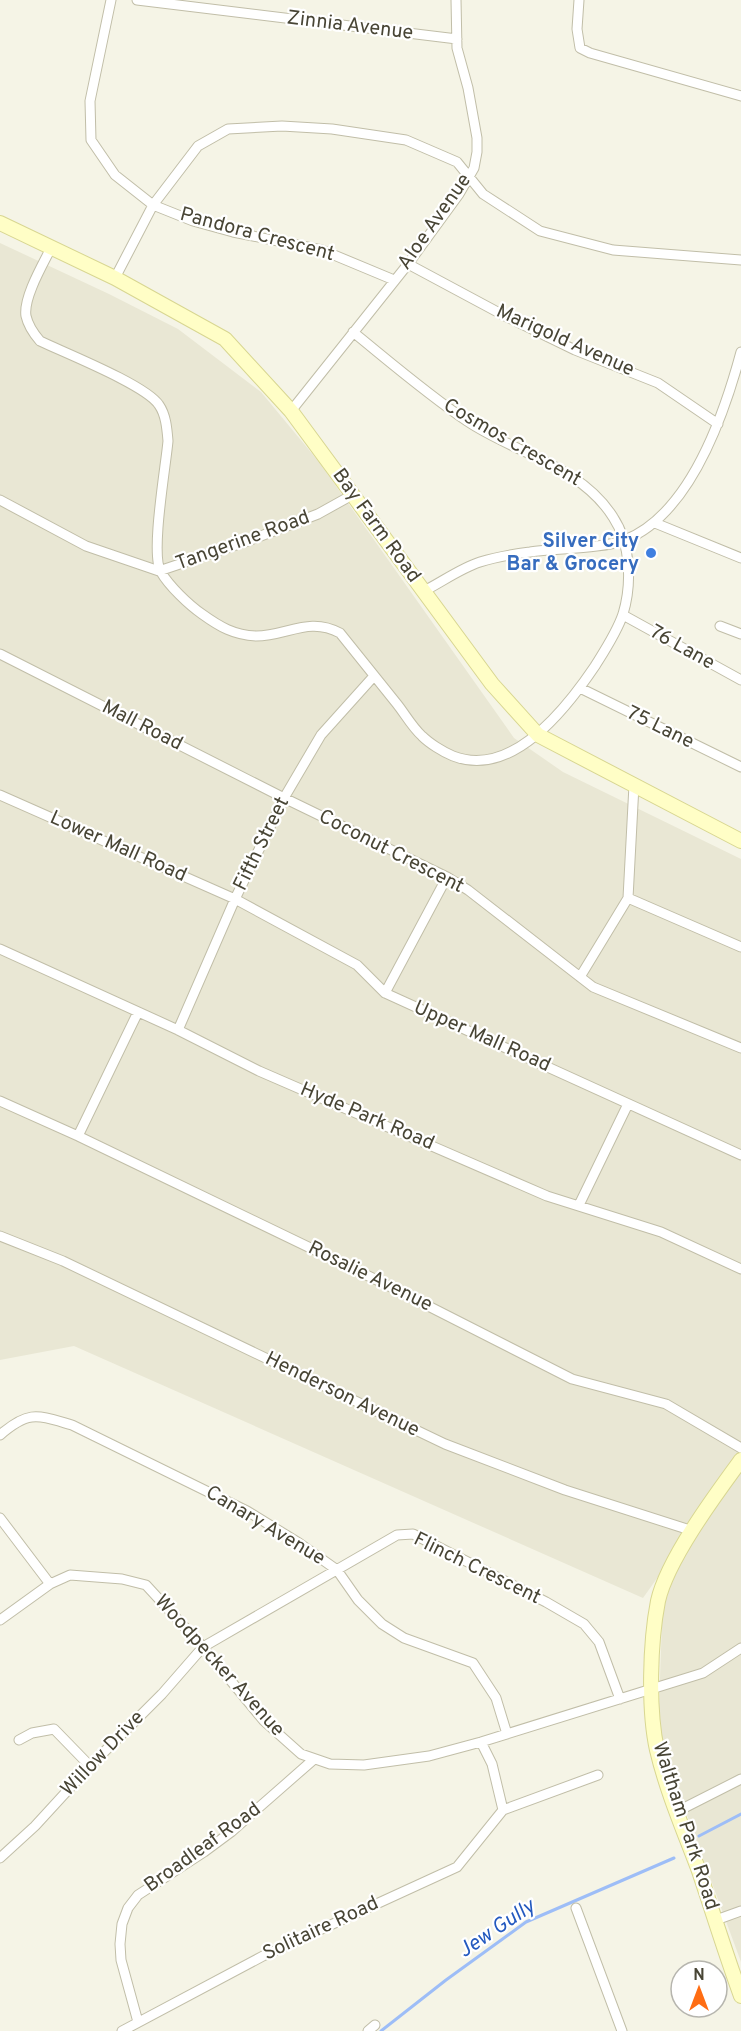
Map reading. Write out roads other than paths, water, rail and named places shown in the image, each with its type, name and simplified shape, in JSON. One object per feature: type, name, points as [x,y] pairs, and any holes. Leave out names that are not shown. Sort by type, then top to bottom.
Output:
[{"type":"street","name":"Pandora Crescent","points":[[111,0],[90,101],[91,140],[115,175],[153,205],[193,221],[233,232],[322,250],[394,280]]},
{"type":"street","name":"Zinnia Avenue","points":[[137,0],[457,39]]},
{"type":"street","name":"Aloe Avenue","points":[[291,411],[408,264],[469,178],[476,158],[477,138],[457,39],[456,0]]},
{"type":"street","points":[[579,0],[577,29],[580,48],[590,53],[741,96]]},
{"type":"street","points":[[115,278],[153,205],[198,146],[228,129],[292,127],[332,129],[406,140],[457,162],[483,194],[540,231],[613,250],[741,260]]},
{"type":"street","name":"Bay Farm Road","points":[[0,223],[115,278],[225,339],[291,411],[492,684],[537,735],[741,841]]},
{"type":"street","points":[[51,248],[27,301],[26,315],[32,331],[40,341],[139,388],[159,404],[167,426],[168,441],[156,551],[159,571]]},
{"type":"street","name":"Marigold Avenue","points":[[408,264],[505,316],[575,350],[658,383],[718,424]]},
{"type":"street","name":"Cosmos Crescent","points":[[159,571],[192,607],[221,628],[236,634],[259,636],[315,625],[328,626],[340,633],[423,737],[453,756],[482,761],[509,753],[537,735],[580,688],[605,650],[623,615],[628,589],[624,540],[613,516],[588,488],[574,477],[468,422],[353,332]]},
{"type":"street","points":[[424,591],[479,562],[528,552],[624,540],[655,523],[688,482],[718,424],[729,397],[741,352]]},
{"type":"street","name":"Tangerine Road","points":[[0,500],[86,546],[159,571],[318,514],[354,494]]},
{"type":"street","points":[[655,523],[741,558]]},
{"type":"street","name":"76 Lane","points":[[623,615],[741,680]]},
{"type":"street","points":[[720,626],[741,634]]},
{"type":"street","name":"Mall Road","points":[[0,654],[284,798]]},
{"type":"street","name":"Fifth Street","points":[[178,1030],[235,899],[284,798],[321,735],[374,676]]},
{"type":"street","name":"75 Lane","points":[[580,688],[741,767]]},
{"type":"street","points":[[580,977],[628,897],[634,785]]},
{"type":"street","name":"Lower Mall Road","points":[[0,795],[235,899]]},
{"type":"street","name":"Coconut Crescent","points":[[284,798],[447,877],[468,890],[593,987],[741,1048]]},
{"type":"street","points":[[385,993],[447,877]]},
{"type":"street","points":[[628,897],[741,947]]},
{"type":"street","name":"Upper Mall Road","points":[[235,899],[357,965],[385,993],[741,1155]]},
{"type":"street","name":"Hyde Park Road","points":[[0,949],[178,1030],[260,1071],[548,1196],[661,1232],[741,1269]]},
{"type":"street","points":[[78,1136],[138,1012]]},
{"type":"street","name":"Rosalie Avenue","points":[[0,1101],[384,1283],[572,1379],[666,1404],[741,1448]]},
{"type":"street","points":[[579,1205],[628,1104]]},
{"type":"street","name":"Henderson Avenue","points":[[0,1236],[63,1261],[445,1444],[566,1490],[693,1531]]},
{"type":"street","name":"Canary Avenue","points":[[0,1435],[26,1417],[43,1417],[72,1425],[247,1510],[337,1570],[358,1600],[382,1624],[404,1638],[473,1663],[496,1698],[507,1734]]},
{"type":"street","name":"Waltham Park Road","points":[[741,1460],[676,1559],[658,1600],[652,1688],[656,1742],[676,1812],[741,1996]]},
{"type":"street","points":[[0,1518],[50,1584]]},
{"type":"street","name":"Flinch Crescent","points":[[203,1647],[397,1535],[412,1534],[546,1602],[584,1624],[599,1642],[620,1699]]},
{"type":"street","name":"Woodpecker Avenue","points":[[0,1620],[50,1584],[70,1575],[122,1579],[146,1585],[203,1647],[264,1721],[301,1754],[330,1764],[364,1765],[429,1756],[481,1742],[703,1673],[741,1648]]},
{"type":"street","name":"Willow Drive","points":[[0,1858],[35,1826],[90,1766],[162,1694],[203,1647]]},
{"type":"street","points":[[19,1740],[32,1733],[54,1729],[90,1766]]},
{"type":"street","points":[[481,1742],[492,1764],[503,1810],[598,1775]]},
{"type":"street","name":"Broadleaf Road","points":[[138,2022],[121,1960],[122,1924],[128,1908],[138,1895],[231,1832],[313,1760]]},
{"type":"street","points":[[676,1812],[741,1779]]},
{"type":"street","name":"Solitaire Road","points":[[122,2031],[263,1956],[457,1867],[503,1810]]},
{"type":"street","points":[[576,1908],[622,2031]]},
{"type":"street","points":[[716,1920],[741,1911]]},
{"type":"waterway","points":[[699,1836],[741,1814]]},
{"type":"waterway","name":"Jew Gully","points":[[381,2031],[526,1922],[674,1858]]},
{"type":"place","name":"Silver City Bar & Grocery","points":[[651,553]]}]
